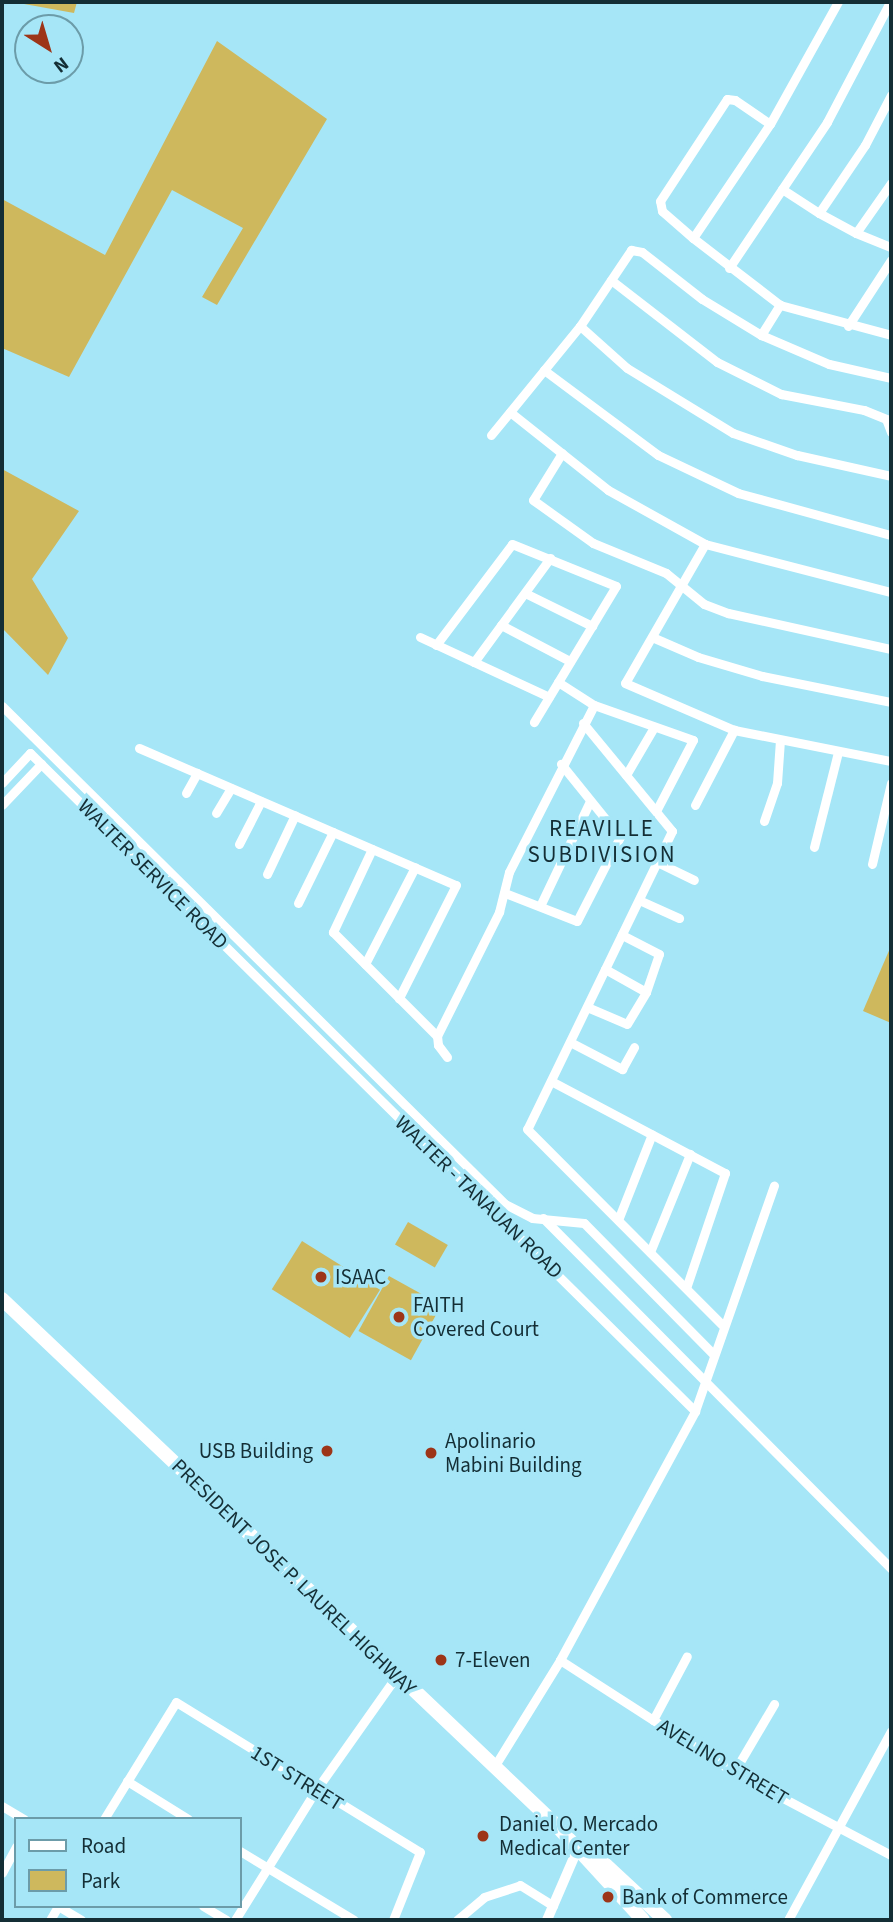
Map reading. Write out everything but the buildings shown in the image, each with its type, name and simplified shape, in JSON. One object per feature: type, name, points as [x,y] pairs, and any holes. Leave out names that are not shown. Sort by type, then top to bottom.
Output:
[{"type":"highway","name":"PRESIDENT JOSE P. LAUREL HIGHWAY","points":[[2,1299],[582,1851],[643,1920]]},
{"type":"highway","name":"PRESIDENT JOSE P. LAUREL HIGHWAY","points":[[582,1851],[606,1865],[665,1920]]},
{"type":"street","points":[[693,238],[770,124],[838,2]]},
{"type":"street","points":[[729,268],[827,122],[890,2]]},
{"type":"street","points":[[819,213],[865,145],[891,95]]},
{"type":"street","points":[[770,124],[727,99],[660,201],[662,211],[729,268],[780,305],[848,326],[891,335]]},
{"type":"street","points":[[856,233],[891,183]]},
{"type":"street","points":[[782,189],[856,233],[891,247]]},
{"type":"street","points":[[491,435],[580,326],[631,250],[637,250],[702,299],[761,335],[829,365],[891,378]]},
{"type":"street","points":[[848,326],[891,260]]},
{"type":"street","points":[[611,280],[717,362],[781,394],[864,410],[886,419],[891,432]]},
{"type":"street","points":[[761,335],[780,305]]},
{"type":"street","points":[[580,326],[627,369],[733,433],[797,455],[891,476]]},
{"type":"street","points":[[544,370],[658,455],[738,493],[891,535]]},
{"type":"street","points":[[510,412],[629,503],[705,544],[891,592]]},
{"type":"street","points":[[562,453],[533,496],[535,503],[593,543],[666,573],[704,604],[728,612],[891,649]]},
{"type":"street","points":[[436,645],[512,544],[616,586],[534,722]]},
{"type":"street","points":[[705,544],[652,637],[624,679],[628,687],[734,730],[891,761]]},
{"type":"street","points":[[474,662],[550,558]]},
{"type":"street","points":[[525,593],[592,626]]},
{"type":"street","points":[[501,625],[570,662]]},
{"type":"street","points":[[421,637],[549,697]]},
{"type":"street","points":[[652,637],[698,657],[762,676],[891,702]]},
{"type":"street","points":[[558,682],[594,705],[693,740],[656,811]]},
{"type":"street","points":[[447,1057],[438,1045],[437,1036],[505,893],[509,872],[561,764],[594,705]]},
{"type":"street","points":[[2,706],[505,1204],[518,1214],[584,1223],[714,1355]]},
{"type":"street","points":[[583,723],[672,831],[527,1129],[722,1325]]},
{"type":"street","points":[[626,775],[654,727]]},
{"type":"street","points":[[695,805],[734,730]]},
{"type":"street","points":[[764,821],[777,783],[780,740]]},
{"type":"street","points":[[139,748],[456,885],[399,998]]},
{"type":"street","points":[[814,847],[838,752]]},
{"type":"street","points":[[2,783],[30,753],[41,764],[2,805]]},
{"type":"street","name":"WALTER SERVICE ROAD","points":[[41,764],[264,984]]},
{"type":"street","points":[[505,893],[577,921],[620,837],[561,764]]},
{"type":"street","points":[[186,793],[197,773]]},
{"type":"street","points":[[872,864],[891,783]]},
{"type":"street","points":[[216,813],[231,788]]},
{"type":"street","points":[[239,844],[261,801]]},
{"type":"street","points":[[540,906],[590,801]]},
{"type":"street","points":[[267,874],[295,815]]},
{"type":"street","points":[[298,903],[333,832]]},
{"type":"street","points":[[372,849],[333,932],[437,1036]]},
{"type":"street","points":[[657,862],[694,880]]},
{"type":"street","points":[[365,964],[415,867]]},
{"type":"street","points":[[639,900],[679,918]]},
{"type":"street","points":[[587,1007],[627,1024],[646,992],[659,954],[622,934]]},
{"type":"street","points":[[605,969],[646,992]]},
{"type":"street","name":"WALTER - TANAUAN ROAD","points":[[264,984],[695,1411]]},
{"type":"street","points":[[570,1042],[622,1069],[634,1047]]},
{"type":"street","points":[[551,1081],[725,1173],[686,1288]]},
{"type":"street","points":[[618,1220],[652,1134]]},
{"type":"street","points":[[650,1252],[690,1154]]},
{"type":"street","points":[[495,1767],[560,1660],[695,1411],[722,1325],[774,1185]]},
{"type":"street","points":[[543,1218],[706,1378],[891,1569]]},
{"type":"street","points":[[653,1720],[687,1656]]},
{"type":"street","name":"AVELINO STREET","points":[[560,1660],[734,1772],[837,1830],[891,1855]]},
{"type":"street","points":[[235,1920],[316,1790],[397,1675]]},
{"type":"street","name":"1ST STREET","points":[[127,1781],[176,1702],[420,1852],[393,1920]]},
{"type":"street","points":[[734,1772],[774,1704]]},
{"type":"street","points":[[788,1920],[891,1731]]},
{"type":"street","points":[[105,1817],[127,1781],[185,1817]]},
{"type":"street","points":[[2,1806],[21,1817]]},
{"type":"street","points":[[2,1871],[14,1850]]},
{"type":"street","points":[[547,1920],[582,1851]]},
{"type":"street","points":[[242,1852],[355,1920]]},
{"type":"street","points":[[457,1920],[484,1896],[520,1885],[553,1906]]},
{"type":"street","points":[[61,1908],[81,1920]]},
{"type":"street","points":[[206,1908],[226,1920]]},
{"type":"green space","points":[[13,2],[77,2],[74,13]]},
{"type":"green space","points":[[217,41],[327,119],[217,305],[202,297],[243,228],[172,190],[69,377],[2,348],[2,199],[105,255]]},
{"type":"green space","points":[[2,469],[79,511],[32,579],[68,638],[48,675],[2,628]]},
{"type":"green space","points":[[891,946],[891,1023],[863,1011]]},
{"type":"green space","points":[[408,1222],[448,1245],[435,1268],[395,1245]]},
{"type":"green space","name":"ISAAC","points":[[302,1241],[380,1290],[350,1338],[272,1289]]},
{"type":"green space","name":"FAITH Covered Court","points":[[389,1276],[441,1305],[411,1360],[358,1331]]},
{"type":"place","name":"ISAAC","points":[[321,1277]]},
{"type":"place","name":"FAITH Covered Court","points":[[399,1317]]},
{"type":"place","name":"USB Building","points":[[327,1451]]},
{"type":"place","name":"Apolinario Mabini Building","points":[[431,1453]]},
{"type":"place","name":"7-Eleven","points":[[441,1660]]},
{"type":"place","name":"Daniel O. Mercado Medical Center","points":[[483,1836]]},
{"type":"place","name":"Bank of Commerce","points":[[608,1897]]},
{"type":"district","name":"REAVILLE SUBDIVISION","points":[[602,842]]}]
